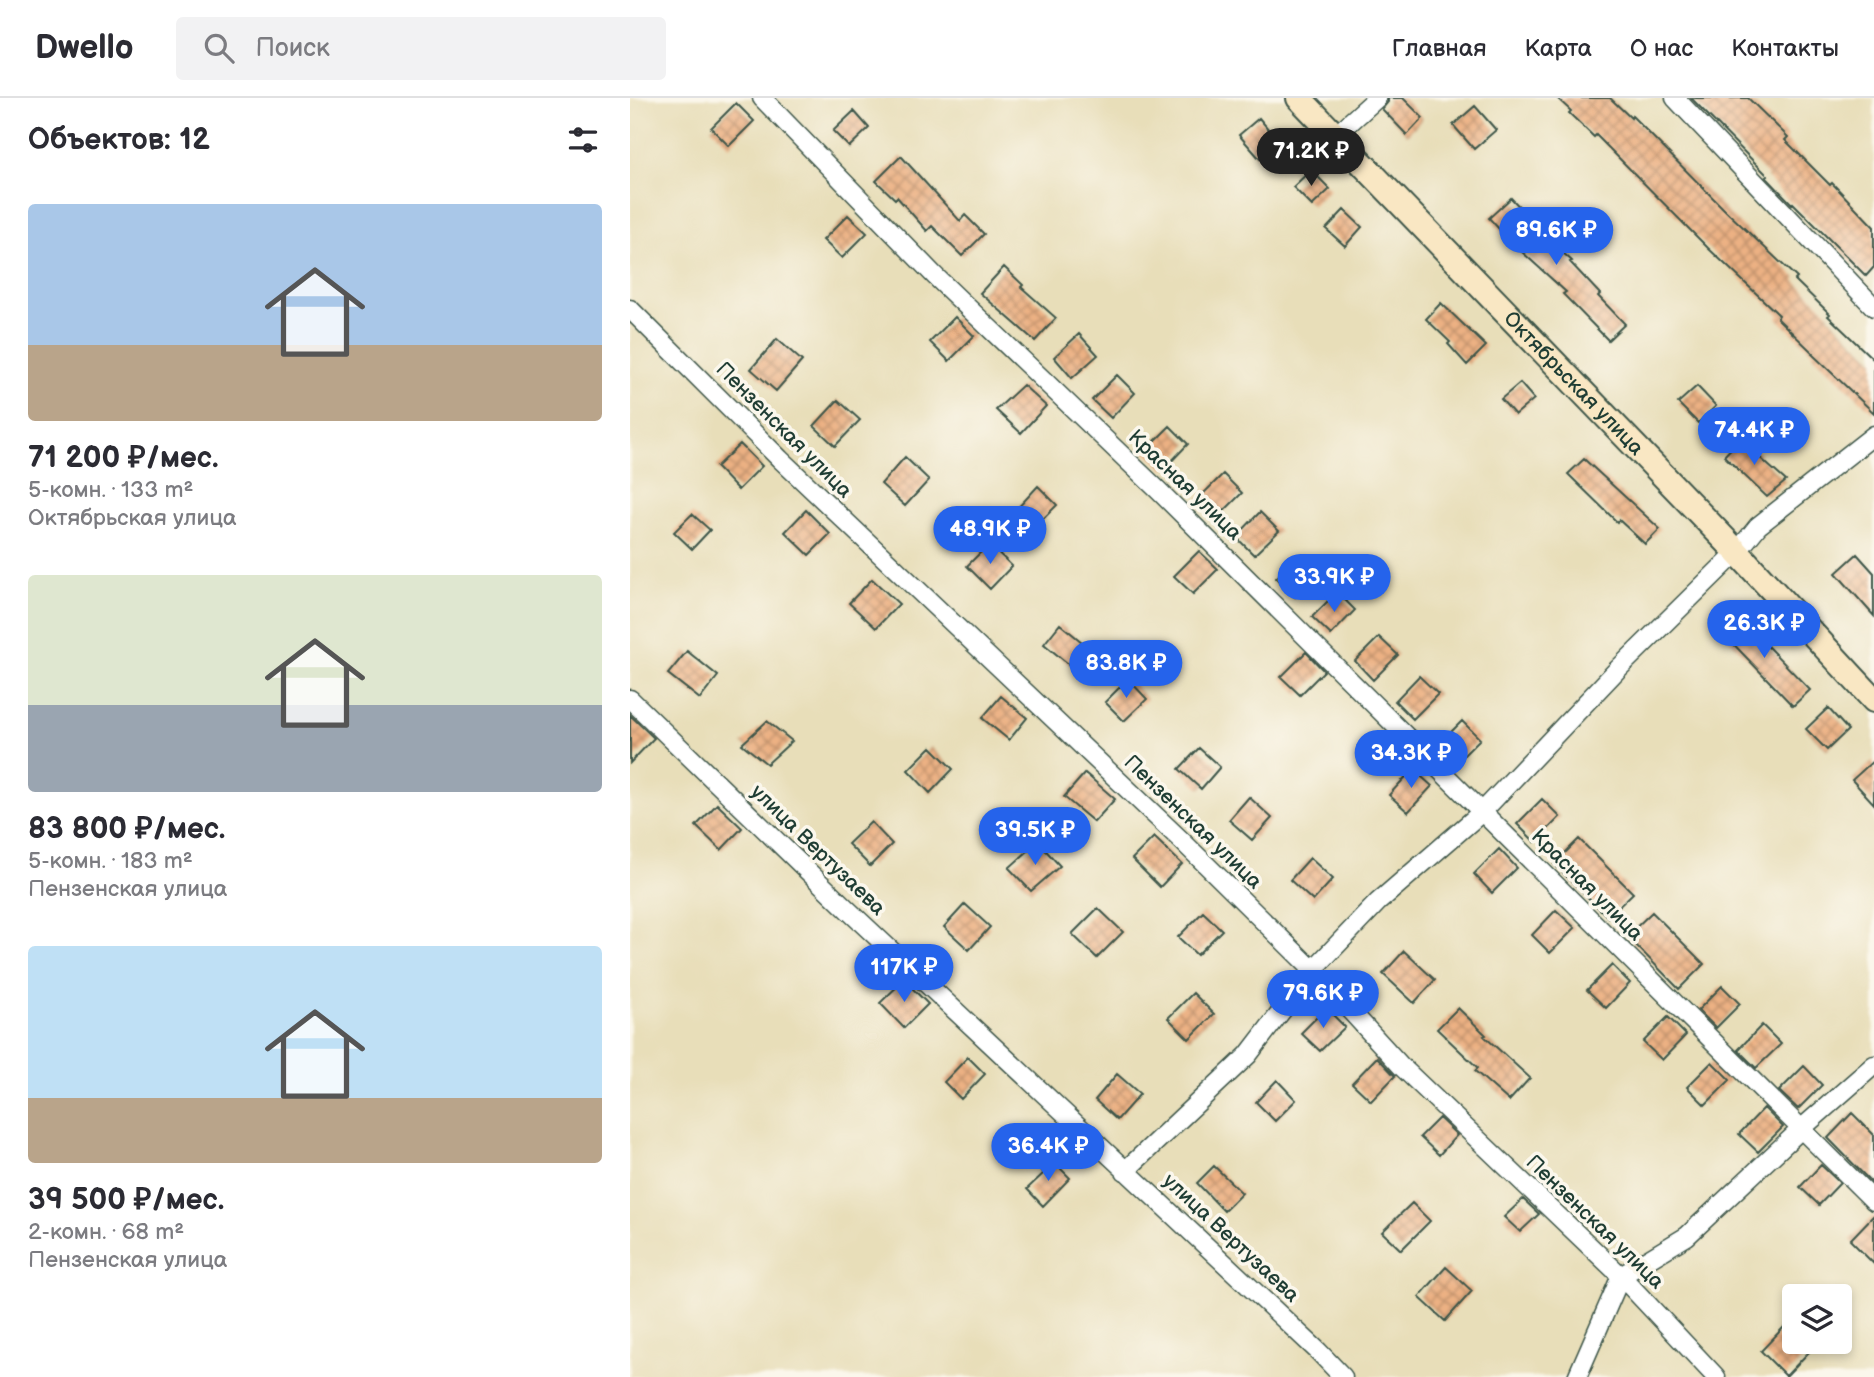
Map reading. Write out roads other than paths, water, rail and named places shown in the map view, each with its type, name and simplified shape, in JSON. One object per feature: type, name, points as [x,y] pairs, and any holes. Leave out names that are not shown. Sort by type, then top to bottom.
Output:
[{"type":"main road","name":"Октябрьская улица","points":[[1300,98],[1737,552],[1874,699]]},
{"type":"street","name":"Красная улица","points":[[762,98],[935,276],[1158,490],[1874,1201]]},
{"type":"street","points":[[1335,136],[1377,98]]},
{"type":"street","points":[[1675,98],[1874,307]]},
{"type":"street","name":"Пензенская улица","points":[[630,309],[780,459],[1181,840],[1313,970],[1402,1067],[1621,1276],[1716,1377]]},
{"type":"street","points":[[1125,1171],[1248,1055],[1313,970],[1378,902],[1482,812],[1617,670],[1737,552],[1758,526],[1874,435]]},
{"type":"street","name":"улица Вертузаева","points":[[630,699],[848,910],[1308,1341],[1343,1377]]},
{"type":"street","points":[[1577,1377],[1621,1276],[1687,1236],[1874,1065]]}]
